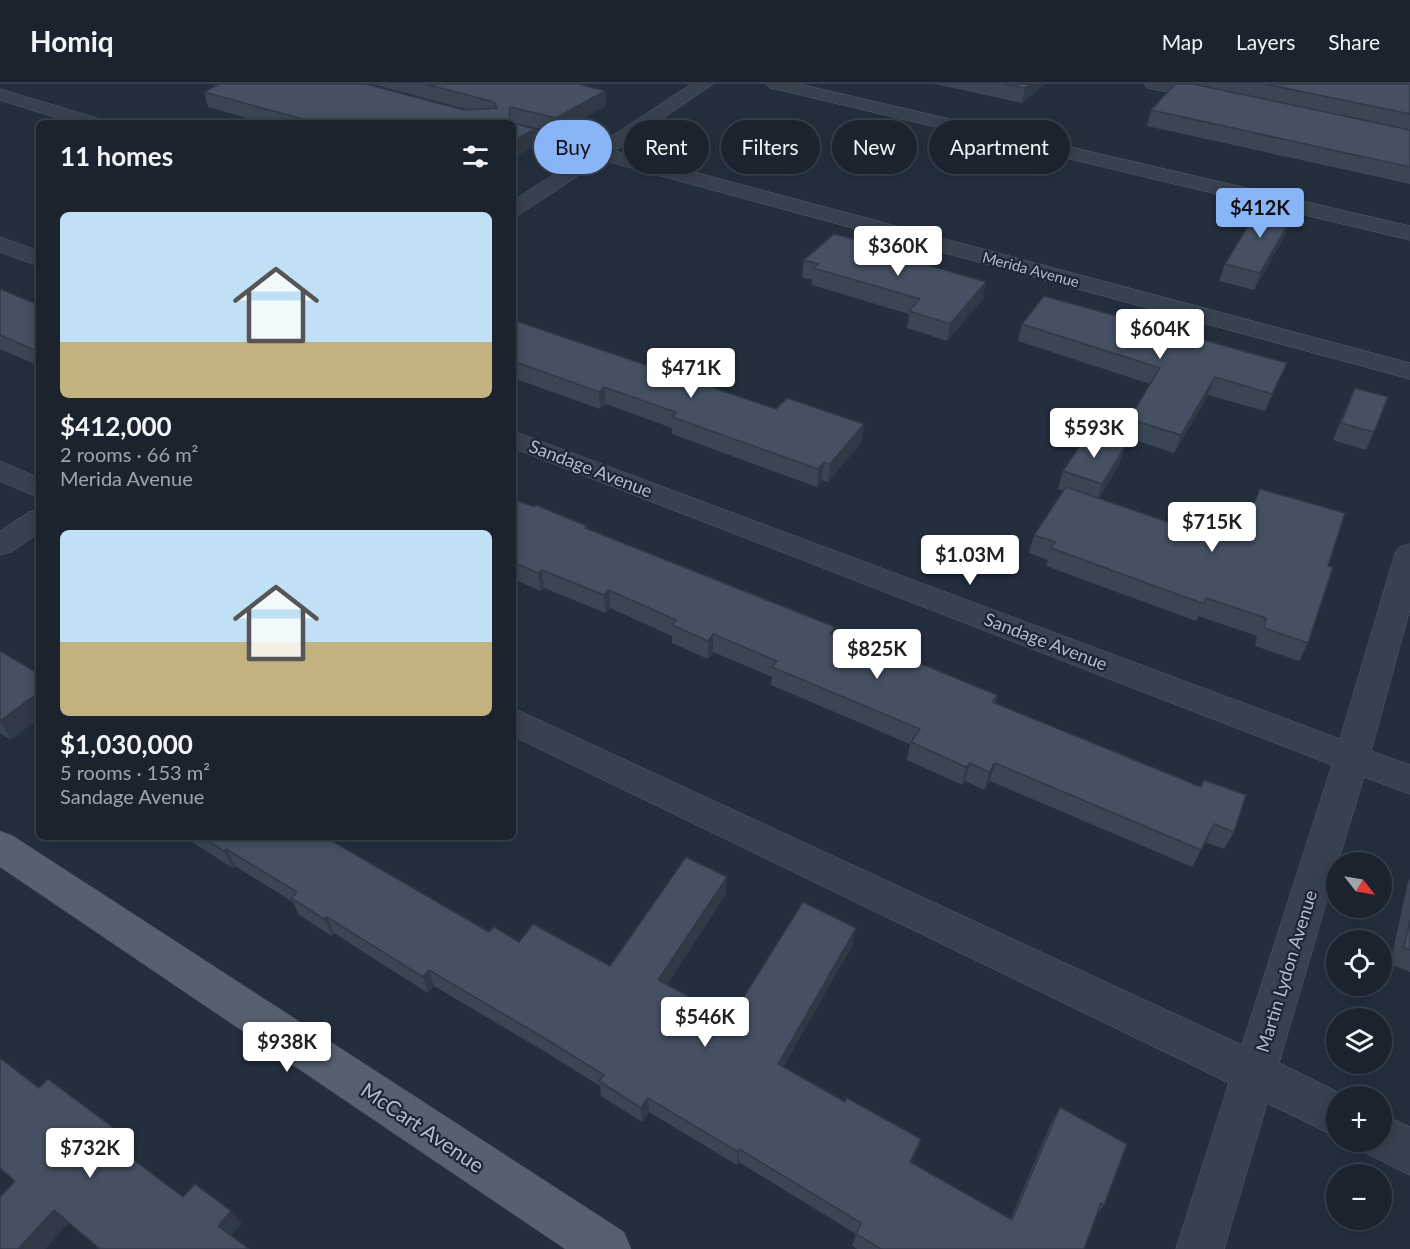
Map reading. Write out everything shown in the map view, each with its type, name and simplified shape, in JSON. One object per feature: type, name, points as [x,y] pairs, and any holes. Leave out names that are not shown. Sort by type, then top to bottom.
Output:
[{"type":"main road","name":"McCart Avenue","points":[[0,846],[607,1249]]},
{"type":"street","points":[[612,144],[704,84]]},
{"type":"street","points":[[776,84],[1410,233]]},
{"type":"street","points":[[1154,84],[1235,102]]},
{"type":"street","points":[[0,94],[83,120]]},
{"type":"street","name":"Merida Avenue","points":[[516,131],[534,136]]},
{"type":"street","name":"Merida Avenue","points":[[612,156],[1410,371]]},
{"type":"street","points":[[516,208],[567,174]]},
{"type":"street","points":[[0,244],[36,258]]},
{"type":"street","name":"Sandage Avenue","points":[[516,440],[1410,780]]},
{"type":"street","points":[[0,470],[36,488]]},
{"type":"street","points":[[0,545],[36,521]]},
{"type":"street","name":"Martin Lydon Avenue","points":[[1200,1249],[1352,758],[1410,554]]},
{"type":"street","points":[[516,723],[1326,1109]]},
{"type":"street","points":[[1392,1142],[1410,1152]]},
{"type":"building","points":[[219,84],[366,84],[464,110],[497,108],[494,102],[425,84],[579,84],[605,91],[556,118],[510,107],[509,120],[306,120],[204,92]]},
{"type":"building","points":[[1005,84],[1030,84],[1025,88]]},
{"type":"building","points":[[1175,84],[1193,84],[1410,130],[1410,167],[1151,110]]},
{"type":"building","points":[[1265,84],[1410,84],[1410,114]]},
{"type":"building","points":[[516,124],[534,129],[534,130],[516,139]]},
{"type":"building","points":[[1260,206],[1294,214],[1260,273],[1225,264]]},
{"type":"building","points":[[834,234],[873,244],[869,248],[986,282],[950,324],[909,311],[920,299],[813,268],[818,264],[804,260]]},
{"type":"building","points":[[0,289],[36,304],[36,351],[0,335]]},
{"type":"building","points":[[1044,296],[1287,363],[1272,394],[1215,377],[1181,435],[1129,419],[1160,368],[1022,324]]},
{"type":"building","points":[[516,321],[776,409],[787,398],[864,424],[830,464],[824,462],[818,469],[672,417],[676,412],[604,387],[599,392],[516,362]]},
{"type":"building","points":[[1355,388],[1388,397],[1374,432],[1341,423]]},
{"type":"building","points":[[1087,435],[1125,447],[1102,484],[1063,471]]},
{"type":"building","points":[[1066,487],[1191,530],[1205,503],[1248,518],[1260,489],[1345,513],[1328,566],[1333,567],[1308,643],[1264,628],[1266,618],[1206,598],[1204,604],[1051,548],[1055,542],[1034,535]]},
{"type":"building","points":[[516,500],[534,507],[536,505],[587,526],[585,528],[835,627],[830,634],[899,661],[902,656],[997,695],[992,702],[1201,787],[1204,780],[1246,795],[1234,832],[1214,824],[1201,850],[995,763],[989,772],[970,763],[966,767],[911,742],[920,729],[772,667],[777,661],[713,634],[708,641],[672,625],[676,620],[609,590],[604,595],[542,570],[538,573],[516,563]]},
{"type":"building","points":[[0,651],[36,672],[36,694],[0,721]]},
{"type":"building","points":[[207,840],[330,840],[489,932],[494,927],[519,942],[533,924],[610,966],[686,857],[727,877],[658,980],[730,1019],[803,902],[856,928],[778,1064],[845,1102],[847,1098],[921,1139],[910,1162],[1012,1220],[1060,1107],[1127,1144],[1104,1205],[1101,1203],[1084,1249],[881,1249],[856,1234],[861,1223],[739,1149],[738,1152],[648,1098],[641,1108],[599,1081],[604,1075],[546,1039],[429,970],[423,977],[327,917],[324,919],[291,898],[297,892],[226,849],[224,851]]},
{"type":"building","points":[[1410,920],[1410,950],[1404,947]]},
{"type":"building","points":[[0,1058],[39,1088],[48,1079],[123,1135],[114,1145],[183,1197],[195,1184],[231,1211],[218,1226],[249,1249],[100,1249],[54,1210],[18,1249],[0,1249],[0,1197],[15,1181],[0,1168]]}]
